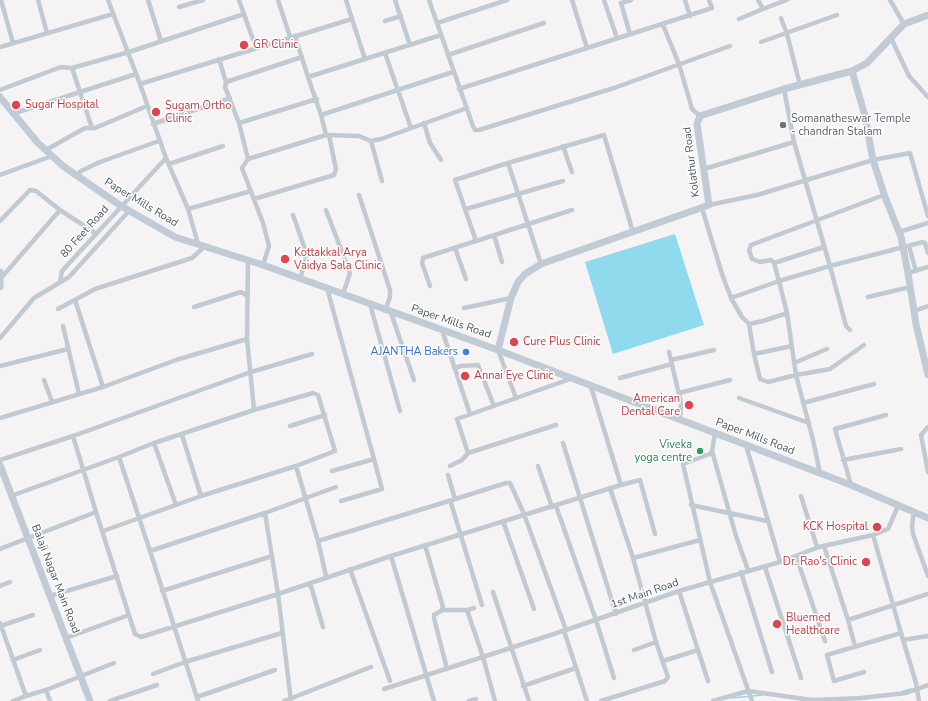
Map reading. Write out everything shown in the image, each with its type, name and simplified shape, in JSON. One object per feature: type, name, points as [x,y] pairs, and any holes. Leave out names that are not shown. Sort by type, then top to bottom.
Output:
[{"type":"main road","name":"Kolathur Road","points":[[498,350],[511,298],[518,282],[525,274],[541,264],[705,206],[704,169],[697,124],[700,116],[784,89],[852,71],[867,63],[904,24],[928,15]]},
{"type":"main road","points":[[852,71],[865,116],[873,160],[884,195],[911,259],[908,273],[910,287],[928,374]]},
{"type":"main road","name":"Paper Mills Road","points":[[0,97],[12,114],[52,156],[77,176],[120,206],[175,237],[263,265],[388,312],[498,350],[570,379],[851,485],[927,517]]},
{"type":"main road","points":[[0,275],[0,286]]},
{"type":"main road","name":"Balaji Nagar Main Road","points":[[0,465],[90,701]]},
{"type":"street","points":[[1,0],[13,43]]},
{"type":"street","points":[[38,0],[47,33]]},
{"type":"street","points":[[58,308],[108,284],[192,258],[201,246],[188,209],[159,141],[129,52],[108,0]]},
{"type":"street","points":[[148,0],[161,41]]},
{"type":"street","points":[[179,7],[203,0]]},
{"type":"street","points":[[239,0],[256,48]]},
{"type":"street","points":[[254,199],[334,175],[336,169],[317,99],[302,57],[292,37],[278,0]]},
{"type":"street","points":[[346,0],[365,59]]},
{"type":"street","points":[[395,0],[410,45]]},
{"type":"street","points":[[429,0],[459,89],[475,130],[614,88],[730,46]]},
{"type":"street","points":[[437,23],[507,0]]},
{"type":"street","points":[[572,0],[587,48]]},
{"type":"street","points":[[604,0],[617,38]]},
{"type":"street","points":[[630,34],[621,3],[631,0]]},
{"type":"street","points":[[685,0],[690,16]]},
{"type":"street","points":[[459,89],[690,16],[712,8],[709,0]]},
{"type":"street","points":[[758,0],[763,9]]},
{"type":"street","points":[[739,19],[786,0]]},
{"type":"street","points":[[890,0],[904,24]]},
{"type":"street","points":[[0,47],[113,14]]},
{"type":"street","points":[[0,90],[62,67],[72,68],[129,52],[244,14]]},
{"type":"street","points":[[761,42],[837,15]]},
{"type":"street","points":[[385,21],[401,16]]},
{"type":"street","points":[[781,18],[787,34],[800,85]]},
{"type":"street","points":[[140,84],[352,19]]},
{"type":"street","points":[[448,55],[544,23]]},
{"type":"street","points":[[663,25],[679,64],[692,109],[700,116]]},
{"type":"street","points":[[308,77],[441,35]]},
{"type":"street","points":[[891,38],[910,76],[928,97]]},
{"type":"street","points":[[385,53],[396,90],[411,128]]},
{"type":"street","points":[[226,82],[302,57]]},
{"type":"street","points":[[219,59],[226,82],[225,87],[239,123],[248,159]]},
{"type":"street","points":[[72,68],[92,128]]},
{"type":"street","points":[[321,114],[453,72]]},
{"type":"street","points":[[12,114],[136,74]]},
{"type":"street","points":[[784,89],[794,142],[804,181],[830,266],[846,326],[850,330]]},
{"type":"street","points":[[153,124],[230,98]]},
{"type":"street","points":[[239,123],[317,99]]},
{"type":"street","points":[[46,150],[85,128],[92,128],[147,106]]},
{"type":"street","points":[[263,265],[269,246],[263,223],[242,168],[248,159],[328,135],[359,136],[371,141],[394,135],[467,108]]},
{"type":"street","points":[[424,123],[430,142],[441,160]]},
{"type":"street","points":[[476,241],[455,180],[563,146],[604,135],[633,232]]},
{"type":"street","points":[[77,176],[81,171],[100,162],[159,141]]},
{"type":"street","points":[[371,141],[382,181]]},
{"type":"street","points":[[704,169],[794,142]]},
{"type":"street","points":[[169,164],[223,146]]},
{"type":"street","points":[[563,146],[572,172]]},
{"type":"street","points":[[864,345],[833,368],[768,382],[760,380],[749,324],[742,317],[731,298],[722,274],[705,206],[757,195],[873,160],[910,153],[928,216]]},
{"type":"street","points":[[0,175],[52,156]]},
{"type":"street","name":"80 Feet Road","points":[[60,281],[62,270],[166,158]]},
{"type":"street","points":[[508,164],[541,264]]},
{"type":"street","points":[[466,209],[563,181]]},
{"type":"street","points":[[0,221],[30,190],[36,191],[60,210],[96,233]]},
{"type":"street","points":[[188,209],[251,191]]},
{"type":"street","points":[[358,195],[385,271],[390,290],[388,312],[414,380]]},
{"type":"street","points":[[820,473],[796,375],[787,313],[774,263],[771,260],[755,261],[752,259],[749,248],[775,235],[884,195]]},
{"type":"street","points":[[0,275],[60,210]]},
{"type":"street","points":[[326,210],[350,270],[343,294]]},
{"type":"street","points":[[430,286],[422,263],[423,258],[572,210]]},
{"type":"street","points":[[0,338],[34,298],[60,281],[69,277],[129,211]]},
{"type":"street","points":[[292,215],[306,252],[300,279]]},
{"type":"street","points":[[899,232],[928,223]]},
{"type":"street","points":[[494,235],[502,262]]},
{"type":"street","points":[[731,298],[779,281],[830,266],[923,242],[927,242],[928,253]]},
{"type":"street","points":[[774,263],[824,247]]},
{"type":"street","points":[[456,248],[466,279]]},
{"type":"street","points":[[911,259],[916,271]]},
{"type":"street","points":[[248,261],[247,339],[254,410]]},
{"type":"street","points":[[908,273],[928,267]]},
{"type":"street","points":[[868,297],[910,287]]},
{"type":"street","points":[[327,288],[382,489],[341,501]]},
{"type":"street","points":[[194,307],[241,292],[248,296]]},
{"type":"street","points":[[464,308],[511,298]]},
{"type":"street","points":[[75,300],[103,387]]},
{"type":"street","points":[[370,304],[400,411]]},
{"type":"street","points":[[914,311],[928,306]]},
{"type":"street","points":[[749,324],[787,313]]},
{"type":"street","points":[[63,326],[79,394]]},
{"type":"street","points":[[442,330],[470,414]]},
{"type":"street","points":[[0,418],[103,387],[176,360],[247,339]]},
{"type":"street","points":[[754,354],[792,346]]},
{"type":"street","points":[[0,366],[68,349]]},
{"type":"street","points":[[794,363],[827,349]]},
{"type":"street","points":[[498,350],[516,398]]},
{"type":"street","points":[[620,378],[714,350]]},
{"type":"street","points":[[669,352],[682,411],[680,420]]},
{"type":"street","points":[[0,460],[73,436],[251,372],[312,354]]},
{"type":"street","points":[[454,368],[478,365],[494,406]]},
{"type":"street","points":[[468,453],[457,418],[570,379]]},
{"type":"street","points":[[44,380],[52,402]]},
{"type":"street","points":[[679,393],[730,380]]},
{"type":"street","points":[[803,403],[874,384]]},
{"type":"street","points":[[591,387],[621,485]]},
{"type":"street","points":[[11,496],[154,443],[254,410],[313,393],[318,395],[320,398],[335,451],[296,466],[201,496],[103,531]]},
{"type":"street","points":[[739,398],[809,424]]},
{"type":"street","points":[[290,426],[326,415]]},
{"type":"street","points":[[851,485],[835,429],[886,415]]},
{"type":"street","points":[[450,466],[462,460],[468,453],[556,425]]},
{"type":"street","points":[[928,427],[921,435],[928,472]]},
{"type":"street","points":[[714,433],[712,451],[748,570]]},
{"type":"street","points":[[182,435],[201,496]]},
{"type":"street","points":[[73,436],[116,576],[129,615],[138,636],[174,627],[278,594],[326,576],[524,514],[640,480],[655,534]]},
{"type":"street","points":[[154,443],[176,505]]},
{"type":"street","points":[[563,443],[616,614]]},
{"type":"street","points":[[746,445],[780,562]]},
{"type":"street","points":[[843,460],[901,449]]},
{"type":"street","points":[[712,451],[710,454],[683,464],[691,505],[710,582],[750,696]]},
{"type":"street","points":[[119,457],[198,699],[275,670]]},
{"type":"street","points":[[332,471],[374,459]]},
{"type":"street","points":[[296,466],[318,541],[326,576]]},
{"type":"street","points":[[538,466],[596,620],[614,678]]},
{"type":"street","points":[[448,475],[455,499]]},
{"type":"street","points":[[318,541],[510,483],[524,514],[565,631],[587,701]]},
{"type":"street","points":[[150,551],[336,488]]},
{"type":"street","points":[[601,701],[665,680],[668,676],[656,642],[633,558],[610,488]]},
{"type":"street","points":[[801,496],[817,548]]},
{"type":"street","points":[[449,501],[461,534],[482,605]]},
{"type":"street","points":[[691,505],[730,514],[767,520]]},
{"type":"street","name":"1st Main Road","points":[[384,689],[565,631],[679,591],[748,570],[765,567],[817,548],[873,535],[888,529],[898,506]]},
{"type":"street","points":[[0,549],[96,512]]},
{"type":"street","points":[[914,512],[912,525],[913,534],[928,576]]},
{"type":"street","points":[[265,513],[278,594],[291,700]]},
{"type":"street","points":[[503,521],[534,609]]},
{"type":"street","points":[[873,535],[916,683],[919,701]]},
{"type":"street","points":[[633,558],[700,540]]},
{"type":"street","points":[[425,545],[443,610]]},
{"type":"street","points":[[824,546],[855,646]]},
{"type":"street","points":[[162,591],[272,556]]},
{"type":"street","points":[[391,556],[434,701]]},
{"type":"street","points":[[796,556],[825,641]]},
{"type":"street","points":[[765,567],[801,678]]},
{"type":"street","points":[[350,569],[390,681]]},
{"type":"street","points":[[741,572],[772,672]]},
{"type":"street","points":[[50,596],[116,576]]},
{"type":"street","points":[[0,586],[10,582]]},
{"type":"street","points":[[310,582],[323,627]]},
{"type":"street","points":[[679,591],[708,681]]},
{"type":"street","points":[[493,592],[529,701]]},
{"type":"street","points":[[848,620],[893,604],[928,594]]},
{"type":"street","points":[[447,669],[434,618],[435,614],[443,610],[467,610],[474,608]]},
{"type":"street","points":[[467,610],[483,657],[495,701]]},
{"type":"street","points":[[26,696],[0,625],[33,615]]},
{"type":"street","points":[[66,638],[129,615]]},
{"type":"street","points":[[864,672],[834,681],[827,656],[901,632]]},
{"type":"street","points":[[153,674],[185,662],[282,633]]},
{"type":"street","points":[[903,640],[928,636]]},
{"type":"street","points":[[634,650],[656,642]]},
{"type":"street","points":[[13,660],[40,650]]},
{"type":"street","points":[[663,661],[698,650]]},
{"type":"street","points":[[13,701],[46,690],[114,663]]},
{"type":"street","points":[[284,701],[291,700],[371,667]]},
{"type":"street","points":[[523,686],[576,668]]},
{"type":"street","points":[[110,701],[157,685]]},
{"type":"street","points":[[714,701],[728,697],[750,696],[764,693],[812,700],[882,697],[906,693],[928,685]]},
{"type":"street","points":[[46,690],[50,701]]},
{"type":"street","points":[[469,701],[476,699]]},
{"type":"water","points":[[675,234],[704,325],[613,354],[585,262]]},
{"type":"waterway","points":[[903,691],[911,689]]},
{"type":"waterway","points":[[731,698],[763,695]]},
{"type":"place","name":"GR Clinic","points":[[244,45]]},
{"type":"place","name":"Sugar Hospital","points":[[16,105]]},
{"type":"place","name":"Sugam Ortho Clinic","points":[[156,112]]},
{"type":"place","name":"Somanatheswar Temple - chandran Stalam","points":[[783,125]]},
{"type":"place","name":"Kottakkal Arya Vaidya Sala Clinic","points":[[285,259]]},
{"type":"place","name":"Cure Plus Clinic","points":[[514,342]]},
{"type":"place","name":"AJANTHA Bakers","points":[[466,352]]},
{"type":"place","name":"Annai Eye Clinic","points":[[465,376]]},
{"type":"place","name":"American Dental Care","points":[[689,405]]},
{"type":"place","name":"Viveka yoga centre","points":[[700,451]]},
{"type":"place","name":"KCK Hospital","points":[[877,527]]},
{"type":"place","name":"Dr. Rao's Clinic","points":[[866,562]]},
{"type":"place","name":"Bluemed Healthcare","points":[[777,624]]}]
